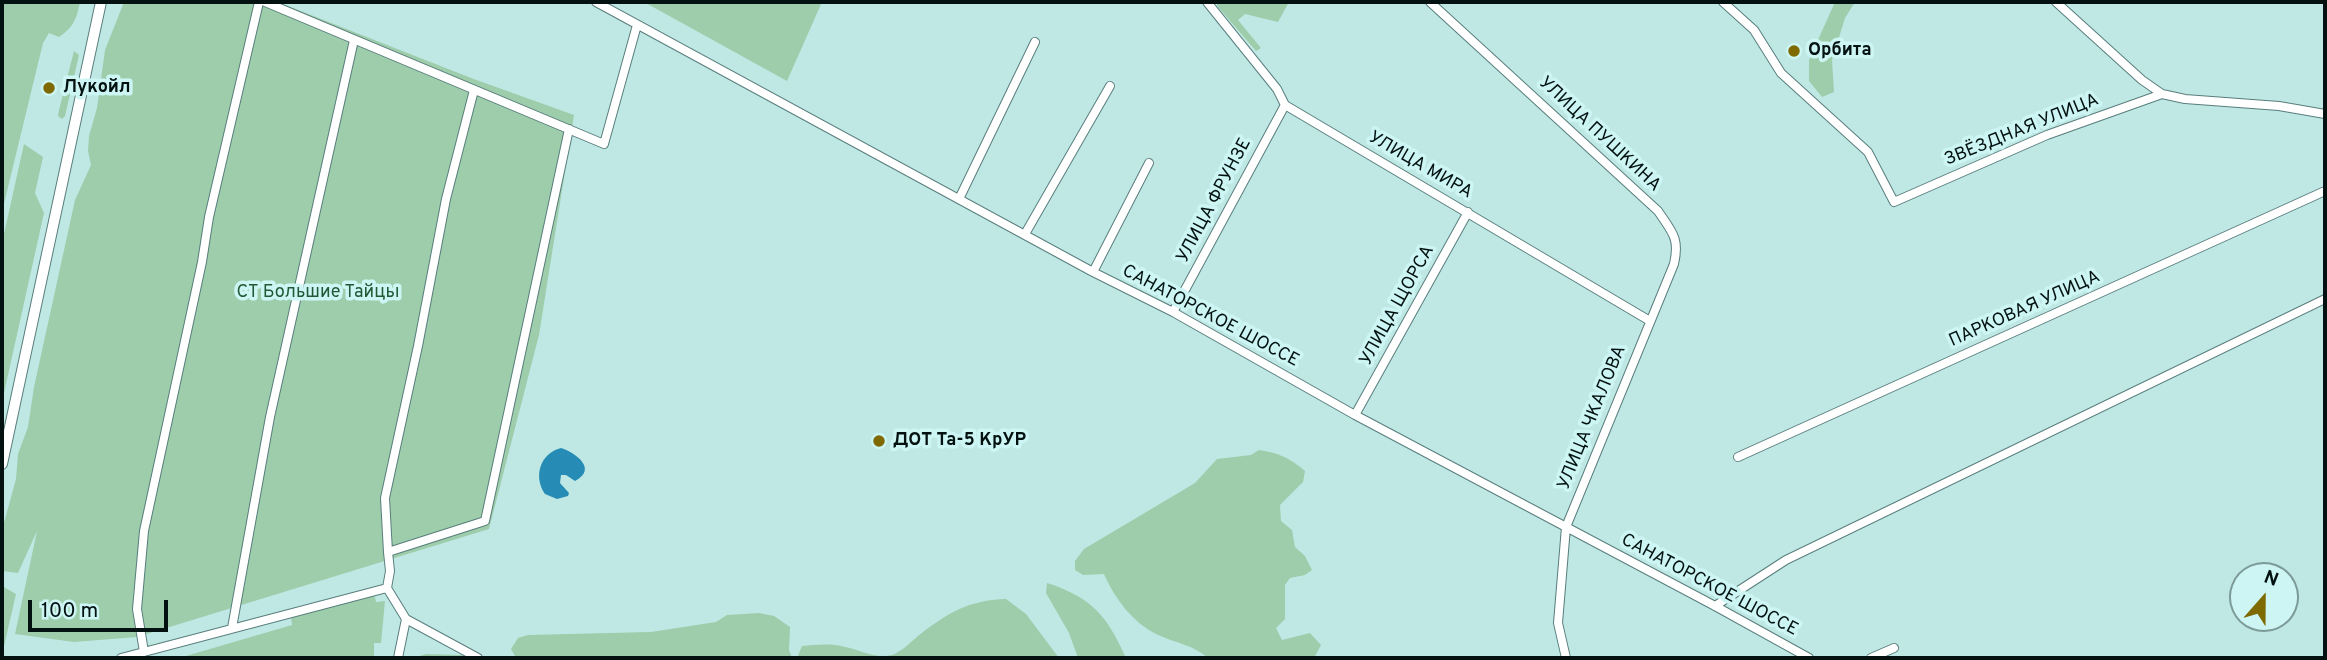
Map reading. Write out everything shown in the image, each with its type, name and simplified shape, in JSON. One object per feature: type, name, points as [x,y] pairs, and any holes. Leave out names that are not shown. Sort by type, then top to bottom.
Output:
[{"type":"main road","points":[[2,464],[101,2]]},
{"type":"street","points":[[144,652],[137,609],[144,531],[209,217],[259,2]]},
{"type":"street","points":[[265,2],[604,144],[637,25]]},
{"type":"street","name":"САНАТОРСКОЕ ШОССЕ","points":[[596,2],[1093,272],[1173,312],[1355,415],[1809,658]]},
{"type":"street","name":"УЛИЦА МИРА","points":[[1207,2],[1278,89],[1285,106],[1650,321]]},
{"type":"street","name":"УЛИЦА ПУШКИНА","points":[[1430,2],[1658,211],[1678,248],[1650,321]]},
{"type":"street","name":"ЗВЁЗДНАЯ УЛИЦА","points":[[1723,2],[1754,30],[1781,73],[1868,152],[1894,202],[2047,135],[2162,94]]},
{"type":"street","points":[[2056,2],[2142,80],[2162,94],[2185,99],[2279,106],[2325,114]]},
{"type":"street","points":[[232,628],[270,417],[354,40]]},
{"type":"street","points":[[960,199],[1035,42]]},
{"type":"street","points":[[1025,234],[1110,86]]},
{"type":"street","points":[[474,90],[446,199],[385,498],[390,572],[387,588],[406,619],[478,658]]},
{"type":"street","name":"УЛИЦА ФРУНЗЕ","points":[[1173,312],[1285,106]]},
{"type":"street","points":[[388,552],[485,521],[569,129]]},
{"type":"street","points":[[1093,272],[1149,163]]},
{"type":"street","name":"ПАРКОВАЯ УЛИЦА","points":[[1738,457],[2325,191]]},
{"type":"street","name":"УЛИЦА ЩОРСА","points":[[1355,415],[1468,212]]},
{"type":"street","points":[[1715,606],[1786,560],[2325,299]]},
{"type":"street","name":"УЛИЦА ЧКАЛОВА","points":[[1566,658],[1558,623],[1566,527],[1650,321]]},
{"type":"street","points":[[121,658],[387,588]]},
{"type":"street","points":[[398,658],[406,619]]},
{"type":"street","points":[[1871,658],[1894,648]]},
{"type":"green space","points":[[2,2],[80,2],[76,18],[68,30],[59,37],[49,33],[43,43],[2,212]]},
{"type":"green space","name":"СТ Большие Тайцы","points":[[124,2],[278,2],[471,78],[574,115],[539,335],[489,529],[137,637],[74,642],[15,634],[37,531],[18,573],[2,571],[2,530],[16,479],[18,454],[28,427],[34,387],[75,200],[91,165],[89,136],[97,108],[105,50]]},
{"type":"green space","points":[[644,2],[822,2],[787,81]]},
{"type":"green space","points":[[1216,2],[1289,2],[1278,22],[1245,14],[1238,20],[1261,48],[1256,51]]},
{"type":"green space","points":[[1835,2],[1855,2],[1845,18],[1832,60],[1834,92],[1822,97],[1809,81],[1809,60]]},
{"type":"green space","points":[[74,51],[79,55],[65,116],[62,119],[58,116],[59,110]]},
{"type":"green space","points":[[24,144],[43,157],[35,193],[44,213],[2,402],[2,243]]},
{"type":"green space","points":[[1259,450],[1284,457],[1305,471],[1303,482],[1280,505],[1281,521],[1292,530],[1295,547],[1305,556],[1312,570],[1305,575],[1290,578],[1285,585],[1285,619],[1276,628],[1282,640],[1310,633],[1321,645],[1314,658],[1208,658],[1190,647],[1158,635],[1141,624],[1119,601],[1104,574],[1083,575],[1075,570],[1075,561],[1084,549],[1195,483],[1217,459],[1251,455]]},
{"type":"green space","points":[[1047,583],[1076,595],[1097,610],[1126,658],[1078,658],[1069,633],[1046,593]]},
{"type":"green space","points":[[2,586],[16,594],[2,655]]},
{"type":"green space","points":[[374,593],[376,602],[385,601],[381,643],[374,643],[374,658],[179,658],[292,625],[291,617]]},
{"type":"green space","points":[[1006,599],[1026,614],[1059,658],[797,658],[802,646],[823,645],[840,646],[874,655],[892,655],[959,609],[981,602]]},
{"type":"green space","points":[[759,613],[774,616],[790,627],[789,650],[792,658],[516,658],[511,649],[518,638],[528,635],[651,632],[716,622],[727,615]]},
{"type":"green space","points":[[426,654],[461,655],[468,658],[413,658]]},
{"type":"water","points":[[561,448],[578,457],[585,471],[575,481],[561,475],[560,483],[569,493],[568,496],[557,499],[545,494],[539,473],[548,455]]},
{"type":"place","name":"Орбита","points":[[1794,51]]},
{"type":"place","name":"Лукойл","points":[[49,88]]},
{"type":"place","name":"ДОТ Та-5 КрУР","points":[[879,441]]}]
